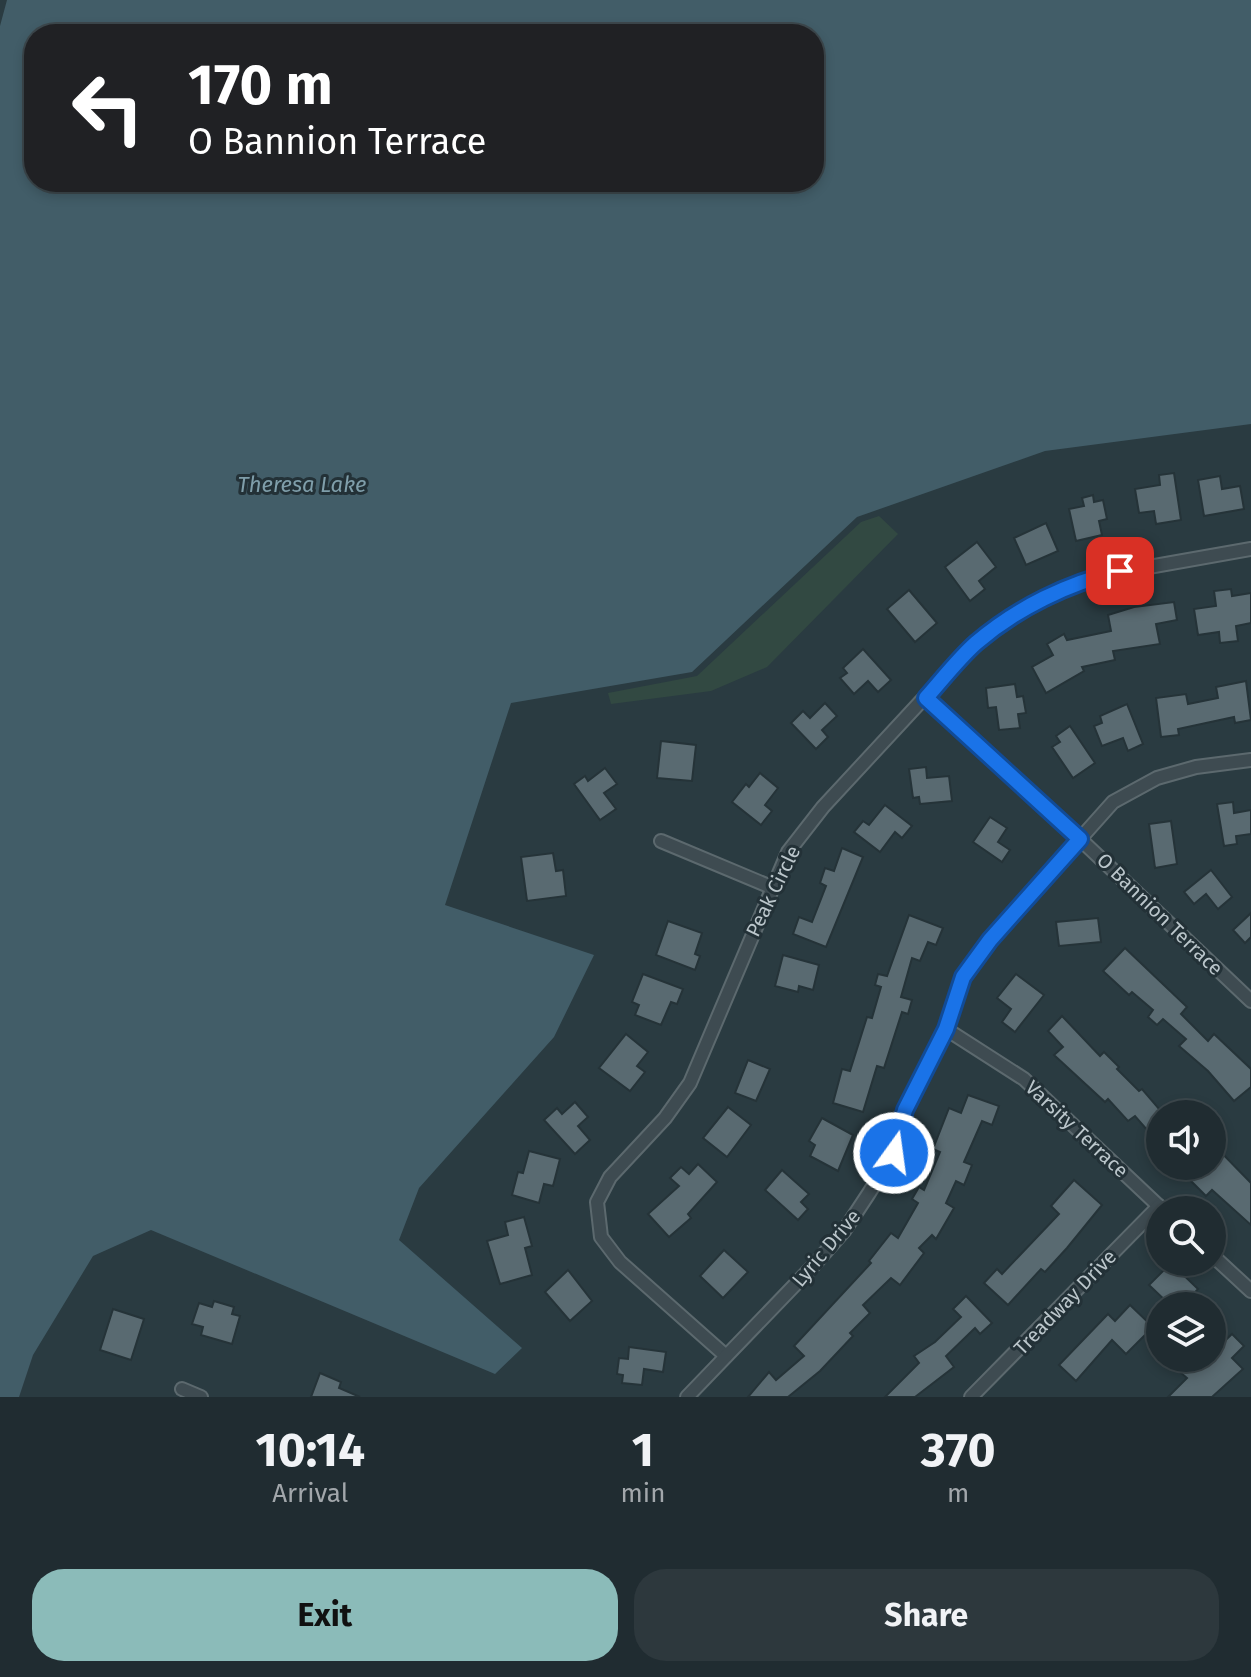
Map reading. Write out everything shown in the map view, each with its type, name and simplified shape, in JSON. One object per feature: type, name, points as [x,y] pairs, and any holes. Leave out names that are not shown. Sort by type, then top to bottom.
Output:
[{"type":"street","name":"Peak Circle","points":[[726,1356],[620,1262],[601,1237],[597,1202],[610,1177],[665,1118],[690,1083],[788,852],[823,807],[974,644],[1006,620],[1052,594],[1098,576],[1251,549]]},
{"type":"street","name":"O Bannion Terrace","points":[[926,698],[1251,1001]]},
{"type":"street","name":"Lyric Drive","points":[[687,1397],[844,1231],[894,1153],[905,1110],[946,1029],[963,977],[990,940],[1113,802],[1157,778],[1196,767],[1251,760]]},
{"type":"street","points":[[661,841],[771,887]]},
{"type":"street","name":"Varsity Terrace","points":[[946,1029],[1024,1079],[1148,1196]]},
{"type":"street","name":"Treadway Drive","points":[[971,1397],[1146,1223]]},
{"type":"street","points":[[1226,1268],[1251,1291]]},
{"type":"street","points":[[182,1389],[201,1397]]},
{"type":"green space","points":[[879,516],[898,534],[767,667],[711,691],[611,704],[608,693],[697,676],[861,522]]},
{"type":"water","name":"Theresa Lake","points":[[7,0],[1251,0],[1251,424],[1045,451],[857,517],[692,672],[511,703],[445,905],[594,955],[554,1037],[419,1188],[399,1240],[522,1348],[495,1374],[151,1230],[93,1256],[33,1355],[19,1397],[0,1397],[0,26]]},
{"type":"building","points":[[1174,473],[1181,520],[1156,524],[1154,511],[1139,513],[1135,489],[1160,485],[1159,475]]},
{"type":"building","points":[[1220,476],[1222,489],[1240,486],[1244,509],[1204,516],[1198,480]]},
{"type":"building","points":[[1093,495],[1094,502],[1103,500],[1107,519],[1099,521],[1102,535],[1076,541],[1069,509],[1084,506],[1082,498]]},
{"type":"building","points":[[1046,523],[1058,551],[1026,565],[1014,538]]},
{"type":"building","points":[[977,542],[996,567],[979,581],[985,589],[970,601],[945,567]]},
{"type":"building","points":[[1231,589],[1232,596],[1251,593],[1251,623],[1236,626],[1238,641],[1220,643],[1219,632],[1198,635],[1194,609],[1216,606],[1214,591]]},
{"type":"building","points":[[909,590],[937,623],[915,642],[887,609]]},
{"type":"building","points":[[1174,602],[1177,620],[1156,624],[1160,644],[1113,651],[1115,660],[1082,667],[1084,671],[1046,693],[1032,667],[1053,655],[1047,644],[1064,634],[1067,640],[1111,631],[1108,615],[1134,607]]},
{"type":"building","points":[[863,649],[891,680],[878,692],[868,681],[854,694],[840,678],[847,673],[843,668]]},
{"type":"building","points":[[1246,681],[1251,720],[1235,723],[1234,717],[1178,729],[1179,735],[1161,737],[1156,698],[1186,694],[1188,704],[1218,698],[1216,687]]},
{"type":"building","points":[[1015,684],[1017,697],[1023,696],[1026,713],[1018,714],[1020,728],[999,730],[996,707],[988,708],[986,688]]},
{"type":"building","points":[[825,703],[837,716],[822,730],[828,737],[816,749],[791,723],[803,711],[810,718]]},
{"type":"building","points":[[1127,704],[1143,744],[1128,751],[1123,738],[1102,746],[1094,726],[1102,723],[1100,716]]},
{"type":"building","points":[[1070,726],[1095,763],[1073,778],[1052,747],[1060,742],[1056,736]]},
{"type":"building","points":[[661,741],[696,745],[692,781],[657,778]]},
{"type":"building","points":[[926,767],[927,778],[949,776],[952,801],[920,804],[919,797],[913,798],[909,769]]},
{"type":"building","points":[[605,768],[617,784],[604,793],[616,809],[600,820],[574,784],[585,776],[588,781]]},
{"type":"building","points":[[760,773],[778,788],[765,805],[772,811],[761,825],[732,802],[746,784],[749,787]]},
{"type":"building","points":[[1233,802],[1234,813],[1251,810],[1251,834],[1236,836],[1237,844],[1224,846],[1217,804]]},
{"type":"building","points":[[885,805],[912,826],[902,838],[895,832],[880,852],[854,832],[863,821],[869,825]]},
{"type":"building","points":[[990,817],[1007,828],[998,842],[1010,850],[1002,862],[973,842]]},
{"type":"building","points":[[1171,821],[1177,864],[1155,868],[1149,824]]},
{"type":"building","points":[[842,848],[863,857],[826,947],[793,934],[799,917],[812,922],[826,886],[820,883],[825,868],[834,871]]},
{"type":"building","points":[[553,853],[556,871],[563,870],[566,896],[527,901],[521,857]]},
{"type":"building","points":[[1211,870],[1232,897],[1218,909],[1206,894],[1194,904],[1184,892]]},
{"type":"building","points":[[1251,913],[1251,937],[1245,943],[1233,930]]},
{"type":"building","points":[[909,915],[943,928],[936,945],[928,942],[920,961],[912,958],[901,997],[912,1000],[908,1014],[902,1012],[884,1068],[877,1066],[863,1112],[833,1103],[842,1069],[850,1071],[867,1017],[872,1018],[881,987],[875,985],[878,974],[887,976]]},
{"type":"building","points":[[1098,918],[1101,942],[1059,946],[1056,922]]},
{"type":"building","points":[[668,921],[702,933],[695,954],[700,956],[695,970],[656,955]]},
{"type":"building","points":[[1125,948],[1187,1007],[1181,1014],[1208,1041],[1214,1034],[1251,1069],[1251,1087],[1234,1101],[1208,1071],[1179,1046],[1186,1039],[1163,1019],[1157,1025],[1148,1017],[1153,1010],[1132,992],[1129,995],[1103,971]]},
{"type":"building","points":[[783,955],[819,965],[813,990],[799,986],[798,992],[775,986]]},
{"type":"building","points":[[643,974],[683,989],[677,1004],[671,1002],[661,1025],[635,1015],[639,1005],[632,1002]]},
{"type":"building","points":[[1016,974],[1044,995],[1015,1032],[1002,1022],[1011,1009],[997,998]]},
{"type":"building","points":[[1062,1016],[1100,1056],[1104,1052],[1139,1091],[1142,1089],[1151,1100],[1146,1100],[1146,1129],[1135,1116],[1128,1121],[1108,1099],[1105,1102],[1054,1055],[1063,1047],[1048,1031]]},
{"type":"building","points":[[626,1034],[648,1052],[637,1066],[645,1072],[630,1091],[599,1068]]},
{"type":"building","points":[[748,1060],[770,1069],[756,1101],[735,1093]]},
{"type":"building","points":[[968,1095],[999,1106],[992,1125],[982,1121],[964,1162],[972,1165],[964,1185],[956,1181],[946,1203],[954,1208],[936,1239],[932,1235],[919,1248],[924,1253],[900,1285],[891,1278],[863,1305],[870,1313],[820,1371],[788,1397],[748,1397],[769,1372],[776,1380],[804,1356],[794,1346],[871,1263],[869,1261],[891,1233],[898,1238],[918,1203],[912,1199],[919,1187],[924,1190],[940,1152],[933,1149],[949,1108],[961,1113]]},
{"type":"building","points":[[575,1102],[588,1117],[578,1126],[590,1140],[575,1154],[544,1120],[557,1108],[562,1114]]},
{"type":"building","points":[[728,1107],[751,1125],[727,1157],[703,1138]]},
{"type":"building","points":[[822,1118],[853,1135],[838,1171],[810,1156],[815,1145],[809,1141]]},
{"type":"building","points":[[529,1151],[560,1159],[553,1186],[544,1184],[539,1203],[512,1195],[518,1172],[523,1173]]},
{"type":"building","points":[[1226,1157],[1251,1183],[1251,1225],[1226,1203],[1226,1196],[1219,1196],[1212,1190],[1206,1196],[1190,1180],[1226,1180]]},
{"type":"building","points":[[698,1164],[717,1182],[688,1214],[691,1218],[669,1237],[648,1214],[679,1186],[670,1178],[681,1167],[689,1174]]},
{"type":"building","points":[[782,1170],[809,1194],[801,1202],[808,1209],[798,1220],[765,1190]]},
{"type":"building","points":[[1074,1180],[1102,1205],[1045,1272],[1041,1269],[1008,1305],[984,1283],[997,1269],[1002,1274],[1059,1214],[1051,1206]]},
{"type":"building","points":[[524,1217],[532,1246],[525,1248],[532,1275],[500,1284],[487,1241],[508,1235],[505,1222]]},
{"type":"building","points":[[724,1250],[748,1272],[723,1298],[700,1276]]},
{"type":"building","points":[[568,1270],[592,1301],[570,1321],[545,1292]]},
{"type":"building","points":[[1158,1276],[1184,1276],[1198,1289],[1195,1292],[1156,1292],[1149,1285]]},
{"type":"building","points":[[966,1296],[992,1323],[980,1334],[975,1328],[946,1356],[954,1367],[915,1397],[885,1397],[919,1363],[914,1356],[935,1342],[961,1317],[953,1309]]},
{"type":"building","points":[[214,1301],[234,1307],[232,1314],[240,1316],[232,1344],[201,1335],[203,1327],[192,1324],[199,1303],[212,1307]]},
{"type":"building","points":[[1130,1305],[1146,1320],[1146,1334],[1126,1354],[1112,1340],[1076,1381],[1059,1365],[1108,1314],[1115,1321]]},
{"type":"building","points":[[113,1309],[144,1319],[131,1360],[100,1350]]},
{"type":"building","points":[[1232,1334],[1244,1346],[1232,1358],[1243,1369],[1212,1397],[1168,1397],[1187,1378],[1180,1372],[1226,1372],[1226,1340]]},
{"type":"building","points":[[629,1347],[666,1352],[663,1372],[644,1369],[642,1385],[622,1383],[623,1375],[617,1374],[619,1358],[628,1359]]},
{"type":"building","points":[[320,1373],[341,1382],[339,1388],[360,1397],[311,1397]]},
{"type":"route","points":[[894,1153],[905,1110],[946,1029],[963,977],[990,940],[1080,839],[926,698],[974,644],[1006,620],[1052,594],[1120,571]]}]
